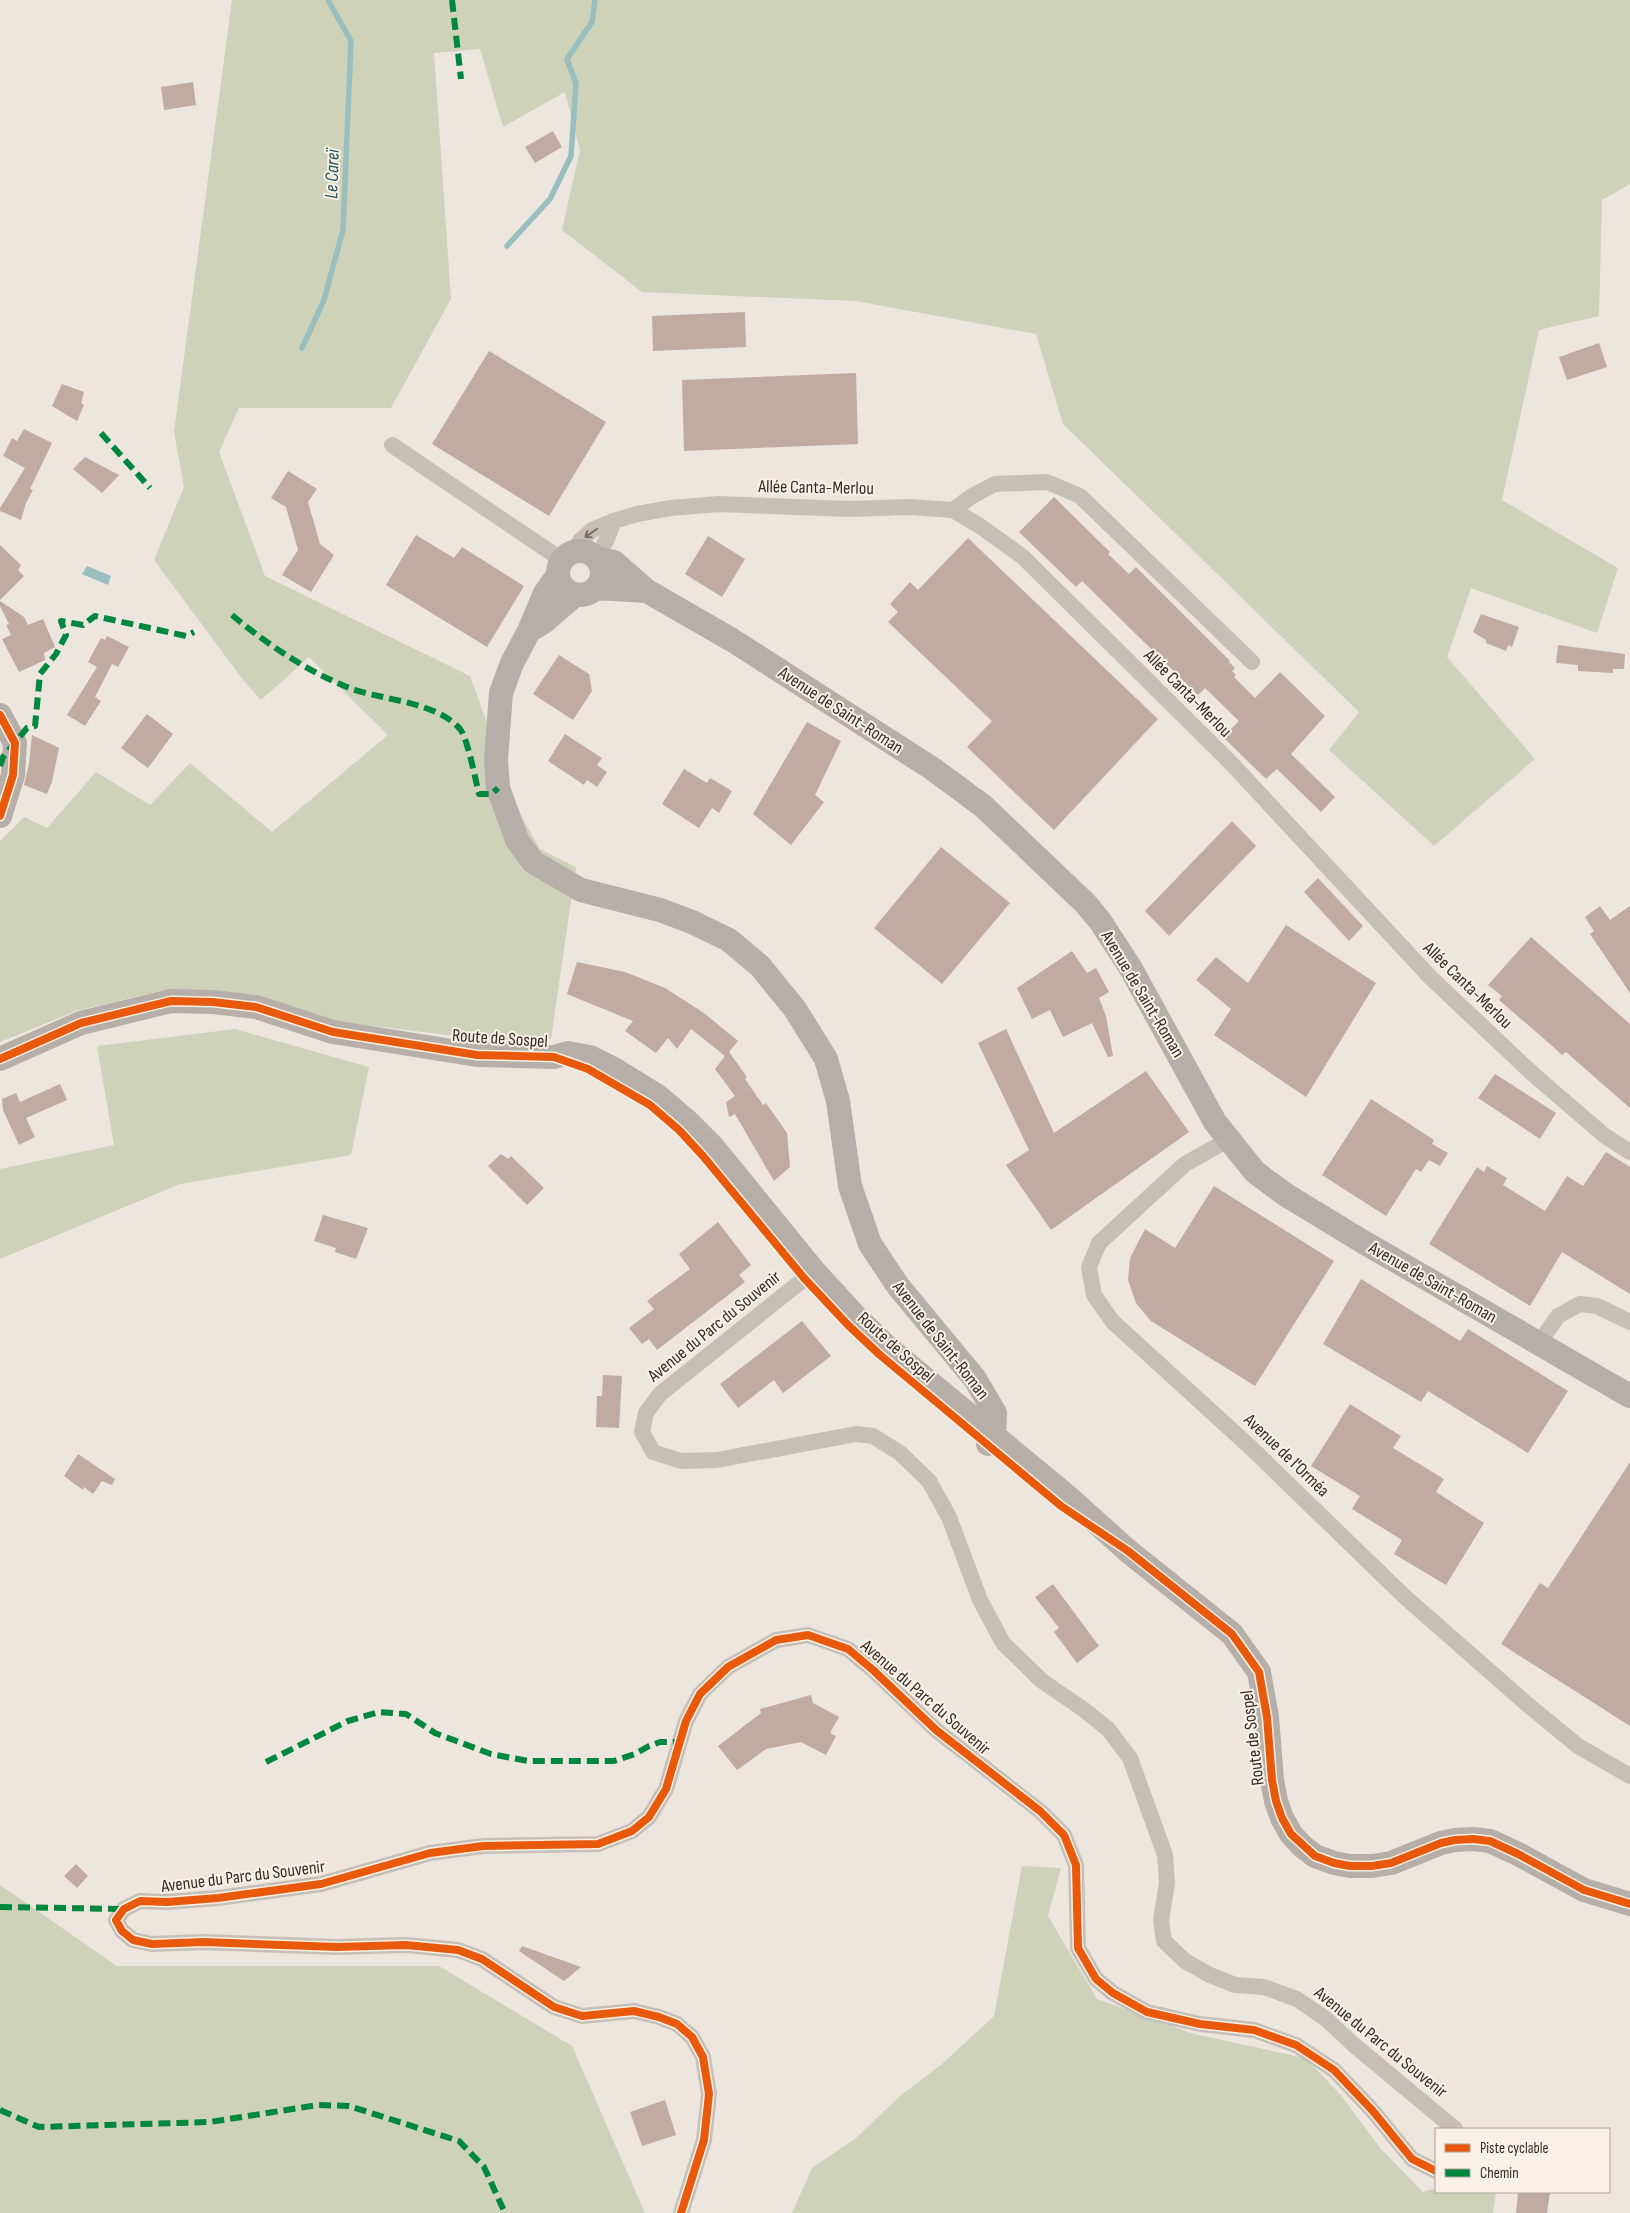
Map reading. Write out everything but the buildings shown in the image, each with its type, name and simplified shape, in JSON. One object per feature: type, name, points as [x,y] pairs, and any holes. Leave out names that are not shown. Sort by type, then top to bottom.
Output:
[{"type":"street","points":[[392,445],[573,561],[600,564],[602,576],[586,591],[563,587],[573,561],[606,541],[614,521]]},
{"type":"street","points":[[953,510],[972,496],[995,484],[1048,482],[1080,496],[1252,662]]},
{"type":"street","name":"Allée Canta-Merlou","points":[[573,561],[580,541],[592,530],[614,521],[663,510],[719,504],[850,509],[909,507],[953,510],[980,526],[1023,558],[1231,763],[1431,978],[1534,1075],[1605,1136],[1630,1152]]},
{"type":"street","name":"Avenue de Saint-Roman","points":[[991,1441],[995,1412],[974,1379],[898,1286],[870,1244],[850,1186],[838,1101],[826,1059],[795,1009],[760,966],[729,940],[692,922],[660,910],[580,890],[533,862],[517,840],[498,788],[496,759],[501,693],[512,663],[529,631],[545,593],[573,561],[614,562],[647,591],[748,651],[933,769],[984,806],[1084,903],[1100,921],[1130,967],[1215,1122],[1255,1172],[1286,1195],[1373,1248],[1630,1396]]},
{"type":"street","name":"Avenue de Saint-Roman","points":[[529,631],[586,591],[647,591]]},
{"type":"street","points":[[0,716],[15,743],[13,775],[0,816]]},
{"type":"street","name":"Route de Sospel","points":[[0,1059],[81,1023],[171,1001],[213,1002],[256,1007],[333,1032],[477,1054],[554,1057],[568,1053],[590,1057],[614,1069],[659,1097],[713,1147],[809,1275],[888,1348],[991,1441],[1068,1497],[1128,1551],[1232,1634],[1259,1672],[1267,1717],[1272,1780],[1282,1818],[1291,1834],[1315,1856],[1334,1863],[1350,1866],[1372,1866],[1391,1863],[1441,1843],[1473,1839],[1490,1842],[1518,1854],[1584,1890],[1630,1904]]},
{"type":"street","name":"Avenue de l'Orméa","points":[[1228,1140],[1185,1164],[1099,1244],[1089,1267],[1094,1295],[1113,1322],[1242,1439],[1404,1597],[1528,1706],[1578,1746],[1630,1776]]},
{"type":"street","name":"Avenue du Parc du Souvenir","points":[[809,1275],[660,1394],[646,1413],[642,1432],[653,1452],[681,1461],[717,1460],[856,1434],[873,1436],[900,1453],[929,1481],[949,1517],[980,1600],[1003,1643],[1042,1681],[1108,1729],[1130,1758],[1165,1855],[1167,1883],[1161,1920],[1164,1941],[1184,1961],[1210,1975],[1235,1985],[1264,1987],[1297,1999],[1326,2019],[1354,2045],[1454,2128]]},
{"type":"street","points":[[1539,1344],[1558,1316],[1580,1304],[1597,1306],[1630,1322]]},
{"type":"street","name":"Avenue du Parc du Souvenir","points":[[681,2213],[704,2140],[709,2094],[703,2057],[692,2037],[677,2024],[634,2011],[582,2016],[554,2007],[482,1959],[458,1950],[406,1945],[328,1946],[204,1942],[152,1944],[133,1940],[122,1931],[116,1920],[124,1909],[140,1901],[167,1902],[192,1900],[321,1884],[430,1853],[483,1846],[598,1844],[632,1831],[649,1817],[666,1789],[686,1721],[700,1694],[728,1667],[776,1640],[808,1635],[848,1649],[936,1730],[1040,1811],[1064,1835],[1076,1865],[1078,1948],[1096,1979],[1112,1993],[1147,2012],[1200,2024],[1254,2030],[1296,2045],[1334,2070],[1372,2110],[1412,2159],[1435,2170]]},
{"type":"green space","points":[[232,0],[1630,0],[1630,184],[1602,200],[1599,316],[1539,330],[1502,500],[1618,568],[1597,633],[1471,588],[1447,657],[1535,759],[1434,846],[1329,750],[1359,712],[1063,424],[1036,334],[856,301],[642,292],[562,230],[580,150],[565,92],[503,127],[480,49],[434,53],[451,299],[391,408],[239,408],[219,452],[265,576],[470,676],[520,814],[540,849],[576,867],[551,1039],[514,1043],[341,1022],[252,994],[160,991],[76,1011],[0,1042],[0,841],[24,817],[47,828],[96,772],[150,805],[190,763],[272,832],[388,735],[309,657],[261,700],[244,681],[154,560],[184,487],[174,432]]},
{"type":"green space","points":[[235,1029],[369,1067],[351,1155],[180,1184],[0,1259],[0,1169],[114,1145],[97,1046]]},
{"type":"green space","points":[[1022,1866],[1061,1868],[1048,1916],[1097,1999],[1194,2034],[1305,2058],[1340,2094],[1381,2149],[1423,2192],[1435,2188],[1435,2193],[1496,2193],[1493,2213],[792,2213],[812,2168],[856,2138],[901,2095],[942,2064],[994,2016]]},
{"type":"green space","points":[[0,1885],[117,1966],[439,1966],[572,2046],[645,2213],[0,2213]]},
{"type":"water","points":[[87,566],[111,576],[108,585],[82,574]]},
{"type":"waterway","name":"Le Careï","points":[[302,348],[324,300],[343,230],[351,41],[328,0]]},
{"type":"waterway","points":[[507,246],[550,199],[571,156],[576,84],[567,59],[592,22],[595,0]]},
{"type":"marked path","points":[[452,0],[461,79]]},
{"type":"marked path","points":[[101,433],[150,488]]},
{"type":"marked path","points":[[232,615],[287,656],[316,673],[347,687],[437,712],[450,720],[463,733],[479,794],[492,794],[498,788]]},
{"type":"marked path","points":[[0,766],[3,757],[27,728],[35,726],[40,674],[56,654],[66,635],[61,621],[83,625],[95,616],[186,636],[194,632]]},
{"type":"marked path","points":[[266,1762],[348,1721],[379,1712],[406,1714],[435,1733],[491,1754],[528,1761],[614,1761],[635,1754],[660,1742],[681,1742]]},
{"type":"marked path","points":[[0,1907],[124,1909]]},
{"type":"marked path","points":[[0,2110],[39,2127],[210,2122],[318,2105],[349,2106],[459,2141],[484,2167],[505,2213]]},
{"type":"cycle path","points":[[0,715],[15,743],[13,775],[0,816]]},
{"type":"cycle path","points":[[0,1059],[81,1023],[171,1001],[213,1002],[256,1007],[333,1032],[477,1055],[554,1057],[588,1069],[650,1105],[679,1130],[703,1156],[804,1278],[848,1325],[880,1355],[1061,1506],[1128,1551],[1232,1634],[1259,1672],[1267,1717],[1272,1780],[1282,1818],[1291,1834],[1315,1856],[1334,1863],[1350,1866],[1372,1866],[1391,1863],[1441,1843],[1455,1840],[1473,1839],[1490,1841],[1584,1890],[1630,1904]]},
{"type":"cycle path","points":[[681,2213],[704,2140],[709,2094],[703,2057],[692,2037],[677,2024],[634,2011],[582,2016],[554,2007],[482,1959],[458,1950],[406,1945],[337,1947],[204,1942],[152,1944],[133,1940],[122,1931],[116,1920],[124,1909],[140,1901],[167,1902],[218,1898],[321,1884],[430,1853],[483,1846],[598,1844],[632,1831],[649,1817],[666,1789],[686,1721],[700,1694],[728,1667],[776,1640],[808,1635],[848,1649],[936,1730],[1040,1811],[1064,1835],[1076,1865],[1078,1948],[1096,1979],[1113,1993],[1147,2012],[1200,2024],[1254,2030],[1296,2045],[1334,2070],[1372,2110],[1412,2159],[1435,2170]]}]
